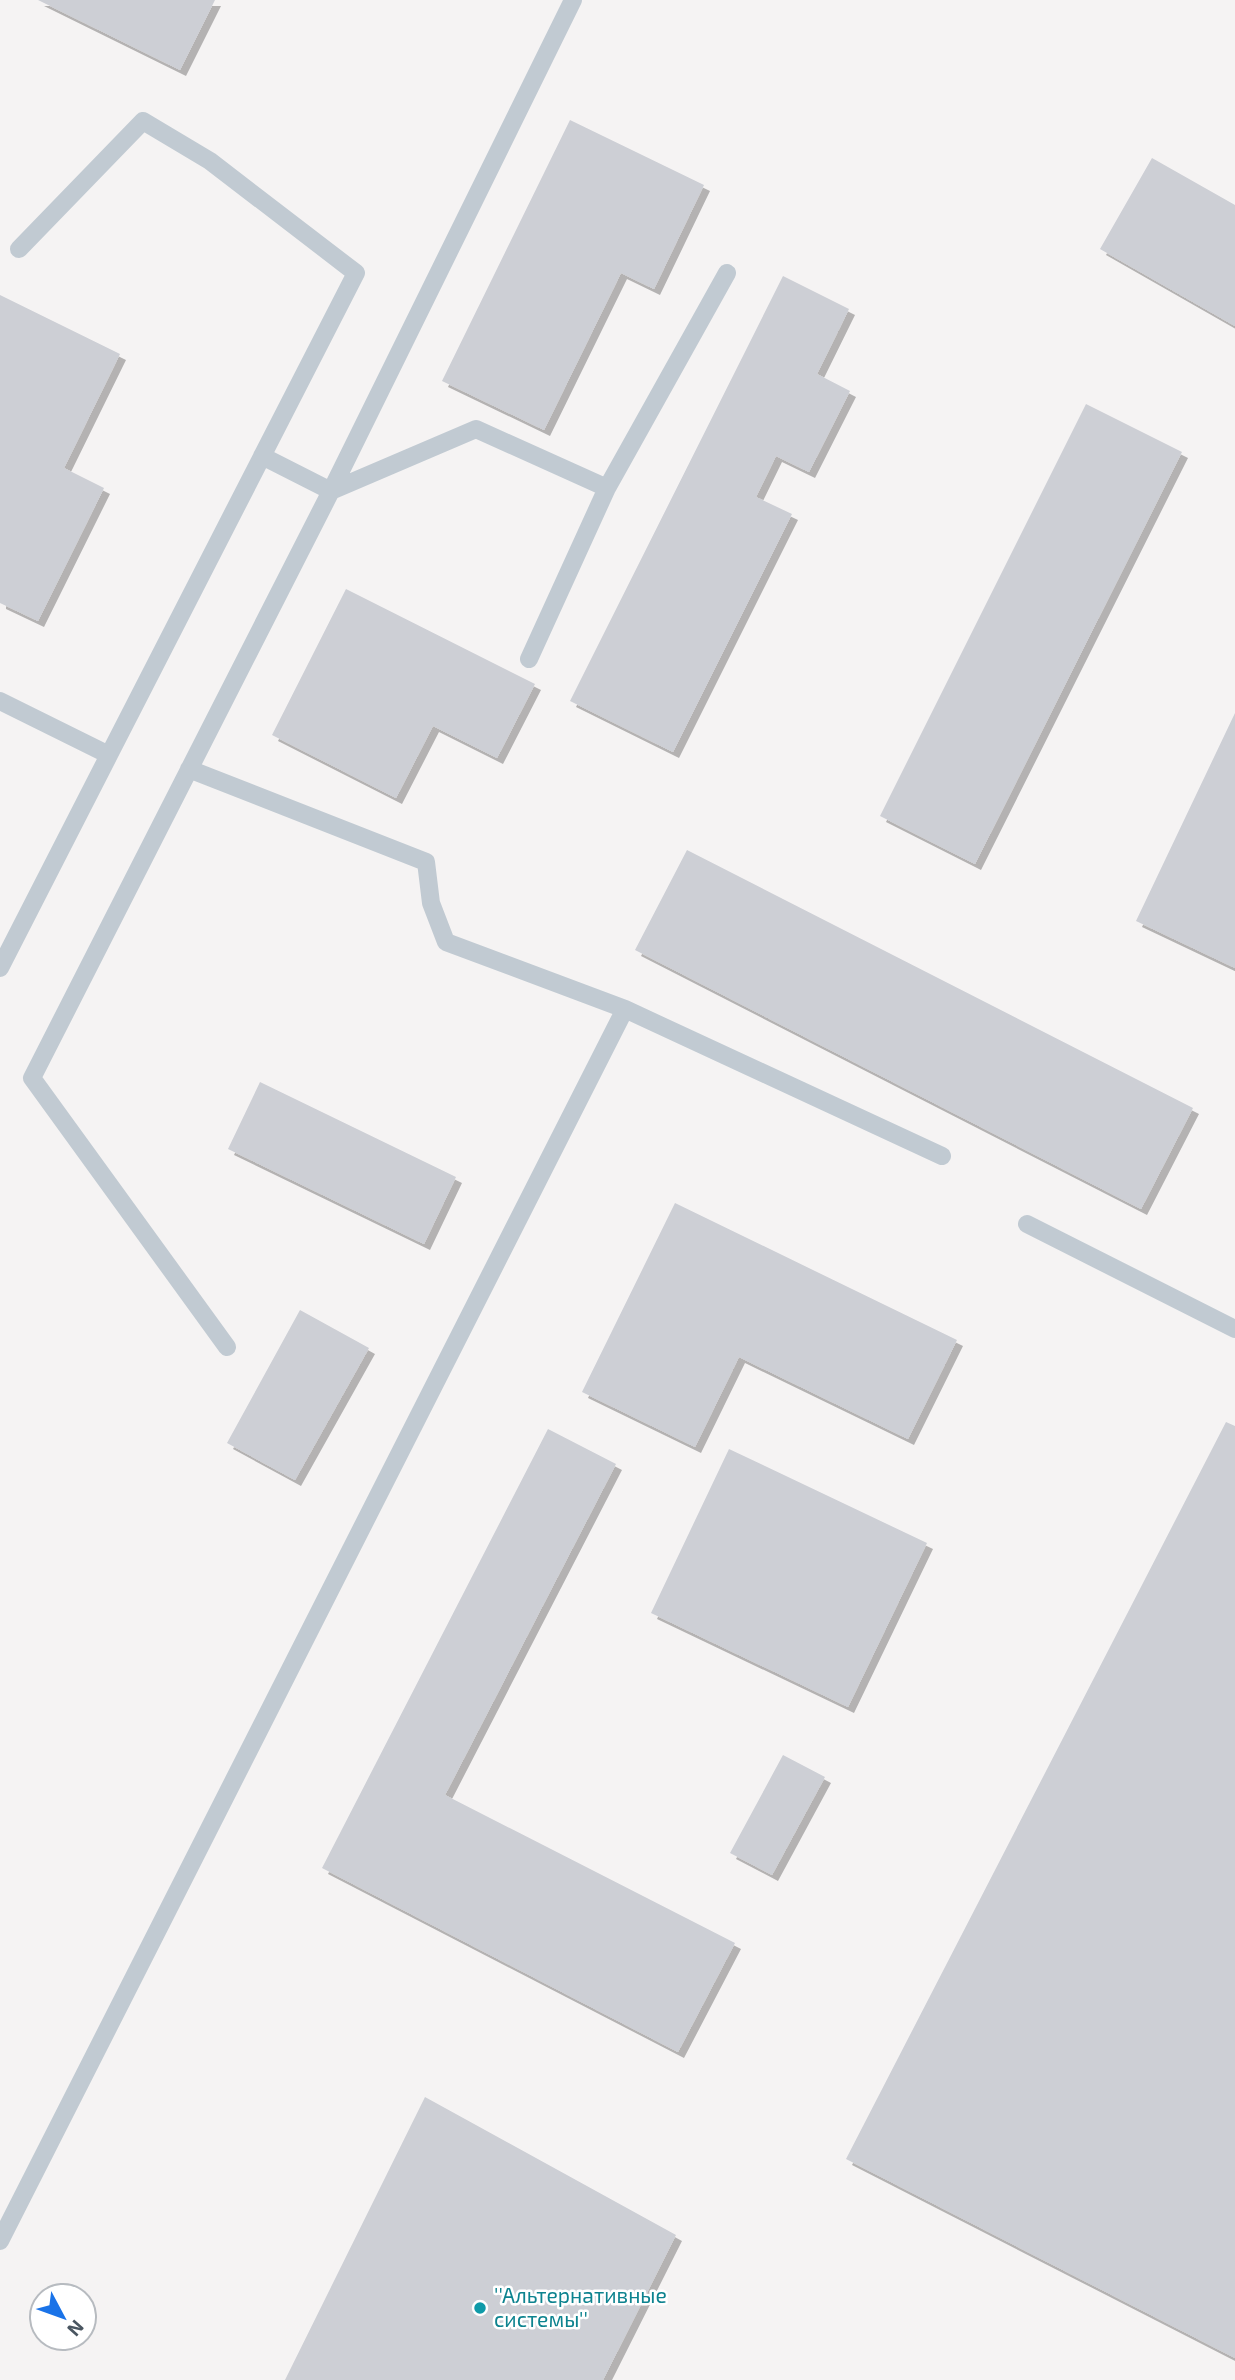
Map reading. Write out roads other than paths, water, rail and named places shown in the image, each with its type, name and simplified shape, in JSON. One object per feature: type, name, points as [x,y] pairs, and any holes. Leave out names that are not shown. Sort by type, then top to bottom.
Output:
[{"type":"lane","points":[[227,1347],[32,1078],[331,491],[573,0]]},
{"type":"lane","points":[[0,968],[356,272],[210,162],[143,121],[19,249]]},
{"type":"lane","points":[[530,659],[607,488],[727,273]]},
{"type":"lane","points":[[331,491],[476,429],[607,488]]},
{"type":"lane","points":[[262,456],[331,491]]},
{"type":"lane","points":[[0,701],[109,755]]},
{"type":"lane","points":[[189,769],[426,862],[430,903],[446,942],[625,1009],[942,1156]]},
{"type":"lane","points":[[0,2241],[625,1009]]},
{"type":"lane","points":[[1027,1224],[1235,1329]]},
{"type":"place","name":"''Альтернативные системы''","points":[[480,2308]]}]
